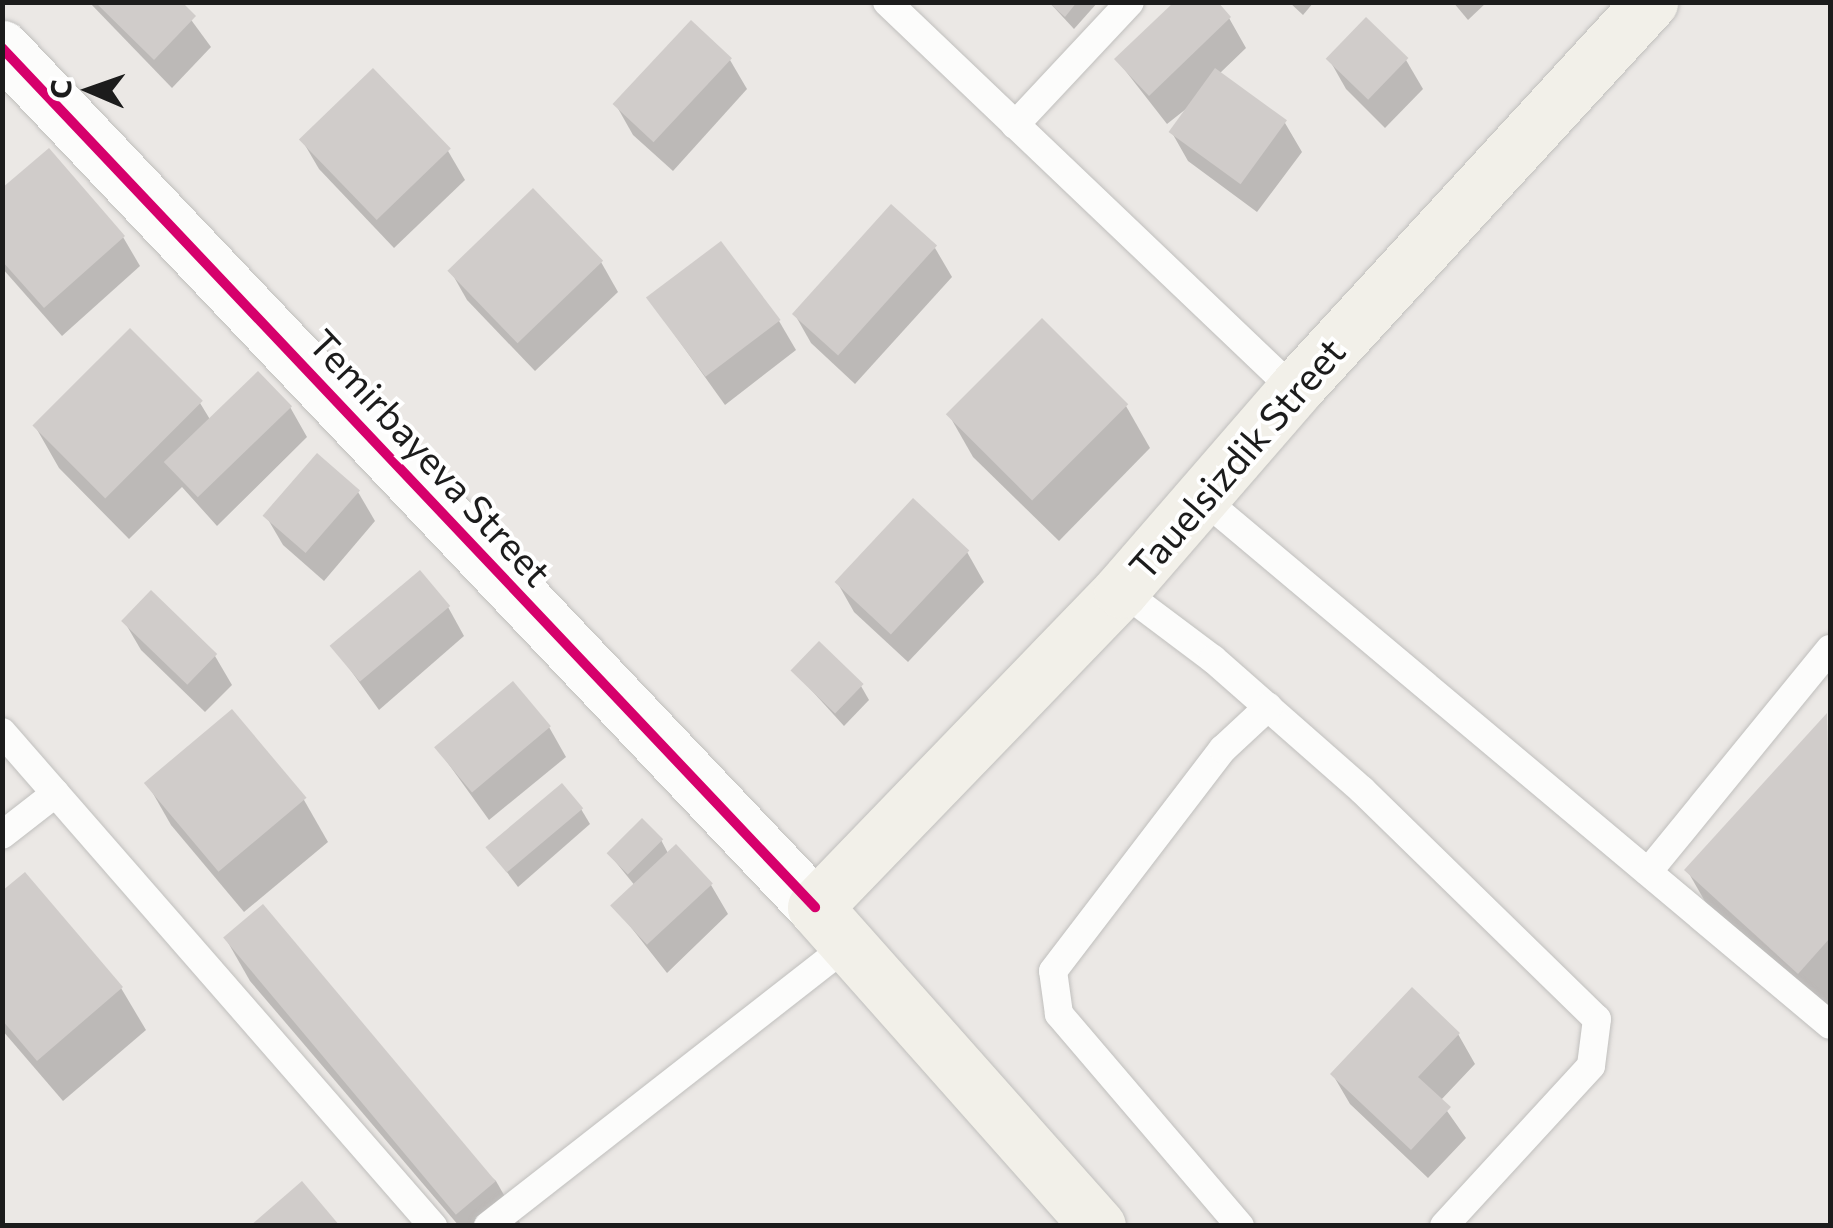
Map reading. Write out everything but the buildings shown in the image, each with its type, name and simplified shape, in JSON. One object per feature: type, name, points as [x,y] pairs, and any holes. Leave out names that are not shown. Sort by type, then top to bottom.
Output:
[{"type":"main road","name":"Tauelsіzdіk Street","points":[[832,926],[1294,390],[1650,2]]},
{"type":"main road","name":"Temirbayeva Street","points":[[832,926],[1098,1226]]},
{"type":"street","name":"Temirbayeva Street","points":[[2,48],[832,926]]},
{"type":"lane","points":[[887,2],[1294,390]]},
{"type":"lane","points":[[1015,124],[1130,2]]},
{"type":"lane","points":[[1201,497],[1830,1025]]},
{"type":"lane","points":[[1121,590],[1268,707],[1597,1018],[1591,1066],[1444,1226]]},
{"type":"lane","points":[[1648,872],[1830,649]]},
{"type":"lane","points":[[1240,1226],[1060,1014],[1053,971],[1223,750],[1268,707]]},
{"type":"lane","points":[[2,732],[433,1226]]},
{"type":"lane","points":[[2,835],[56,793]]},
{"type":"lane","points":[[488,1226],[832,926]]},
{"type":"cycle path","points":[[2,48],[815,907]]}]
